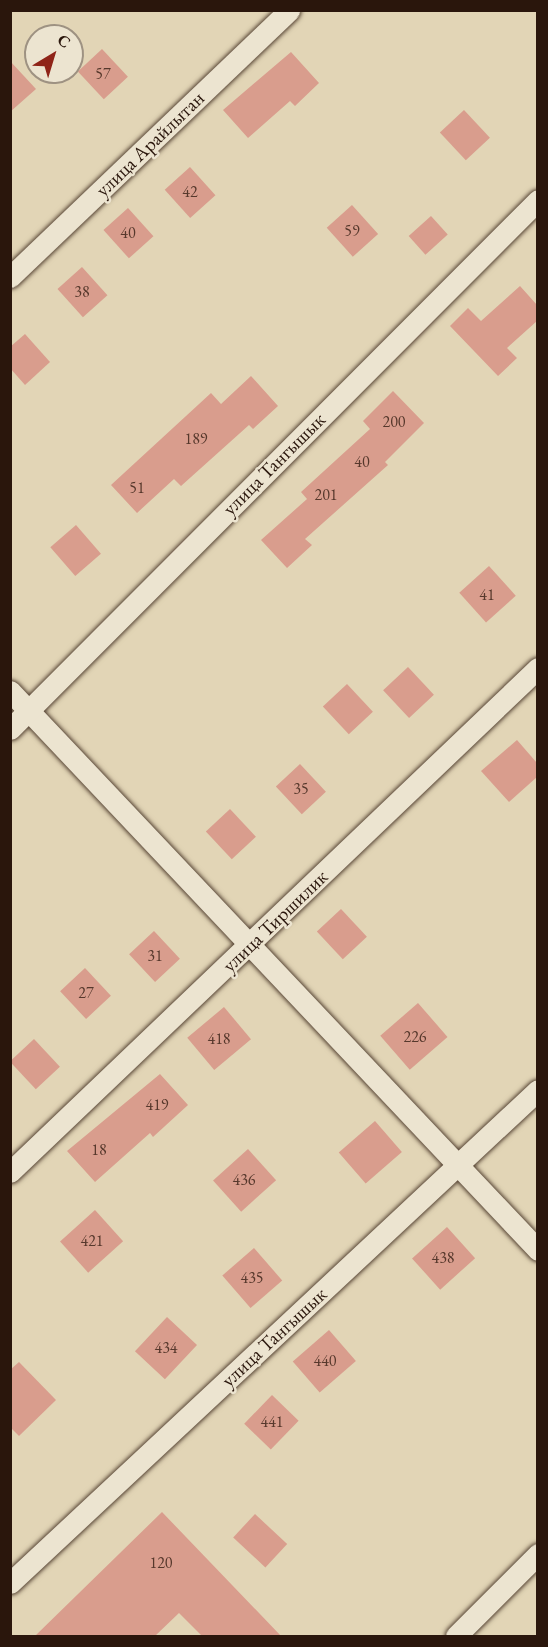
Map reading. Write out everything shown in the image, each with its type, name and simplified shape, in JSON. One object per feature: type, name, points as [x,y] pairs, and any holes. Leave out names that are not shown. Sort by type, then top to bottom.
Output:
[{"type":"street","name":"улица Арайлытан","points":[[10,277],[290,10]]},
{"type":"street","name":"улица Тангышык","points":[[10,729],[537,200]]},
{"type":"street","name":"улица Тиршилик","points":[[10,1172],[249,947],[537,668]]},
{"type":"street","points":[[10,691],[249,947],[460,1164],[537,1250]]},
{"type":"street","name":"улица Тангышык","points":[[10,1583],[537,1090]]},
{"type":"street","points":[[456,1636],[537,1554]]},
{"type":"building","points":[[102,49],[128,77],[104,99],[84,78],[84,66]]},
{"type":"building","points":[[291,52],[319,83],[295,106],[290,101],[248,138],[223,110]]},
{"type":"building","points":[[10,61],[24,76],[24,84],[31,84],[36,89],[10,112]]},
{"type":"building","points":[[464,110],[490,138],[466,160],[440,133]]},
{"type":"building","points":[[190,167],[215,195],[190,218],[165,190]]},
{"type":"building","points":[[352,205],[378,234],[353,257],[327,228]]},
{"type":"building","points":[[128,208],[153,236],[129,258],[103,230]]},
{"type":"building","points":[[431,216],[448,235],[425,255],[409,236]]},
{"type":"building","points":[[82,267],[107,295],[83,317],[57,289]]},
{"type":"building","points":[[520,286],[537,305],[537,321],[507,348],[517,358],[498,376],[450,326],[468,308],[481,321]]},
{"type":"building","points":[[25,334],[50,362],[25,385],[10,368],[10,347]]},
{"type":"building","points":[[251,376],[278,406],[253,429],[249,425],[181,486],[174,479],[137,513],[111,485],[211,393],[221,404]]},
{"type":"building","points":[[393,391],[424,423],[385,462],[388,465],[305,539],[312,545],[287,568],[261,540],[307,499],[301,492],[370,429],[363,421]]},
{"type":"building","points":[[76,525],[101,554],[75,576],[50,547]]},
{"type":"building","points":[[489,566],[516,596],[486,622],[459,593]]},
{"type":"building","points":[[408,667],[434,695],[409,718],[383,690]]},
{"type":"building","points":[[347,684],[373,712],[349,734],[323,707]]},
{"type":"building","points":[[517,740],[537,763],[537,777],[509,802],[481,771]]},
{"type":"building","points":[[300,764],[326,792],[302,814],[276,787]]},
{"type":"building","points":[[230,809],[256,837],[232,859],[206,832]]},
{"type":"building","points":[[341,909],[367,937],[343,959],[317,932]]},
{"type":"building","points":[[154,931],[180,959],[155,982],[129,954]]},
{"type":"building","points":[[85,968],[111,996],[86,1019],[60,991]]},
{"type":"building","points":[[418,1003],[448,1037],[410,1070],[380,1036]]},
{"type":"building","points":[[224,1007],[251,1039],[214,1070],[187,1038]]},
{"type":"building","points":[[34,1039],[60,1067],[36,1089],[10,1062]]},
{"type":"building","points":[[160,1074],[188,1105],[153,1137],[150,1133],[95,1182],[67,1151]]},
{"type":"building","points":[[375,1121],[402,1152],[366,1183],[339,1152]]},
{"type":"building","points":[[248,1149],[276,1180],[241,1212],[213,1180]]},
{"type":"building","points":[[95,1210],[123,1241],[88,1273],[60,1241]]},
{"type":"building","points":[[447,1227],[475,1258],[440,1290],[412,1258]]},
{"type":"building","points":[[254,1248],[282,1280],[251,1308],[222,1276]]},
{"type":"building","points":[[167,1317],[197,1345],[165,1379],[135,1351]]},
{"type":"building","points":[[329,1330],[356,1361],[320,1392],[293,1361]]},
{"type":"building","points":[[19,1362],[56,1400],[19,1436],[10,1427],[10,1370]]},
{"type":"building","points":[[272,1395],[299,1421],[271,1449],[244,1424]]},
{"type":"building","points":[[162,1512],[281,1636],[202,1636],[179,1613],[155,1636],[35,1636]]},
{"type":"building","points":[[255,1514],[287,1544],[265,1567],[233,1537]]}]
